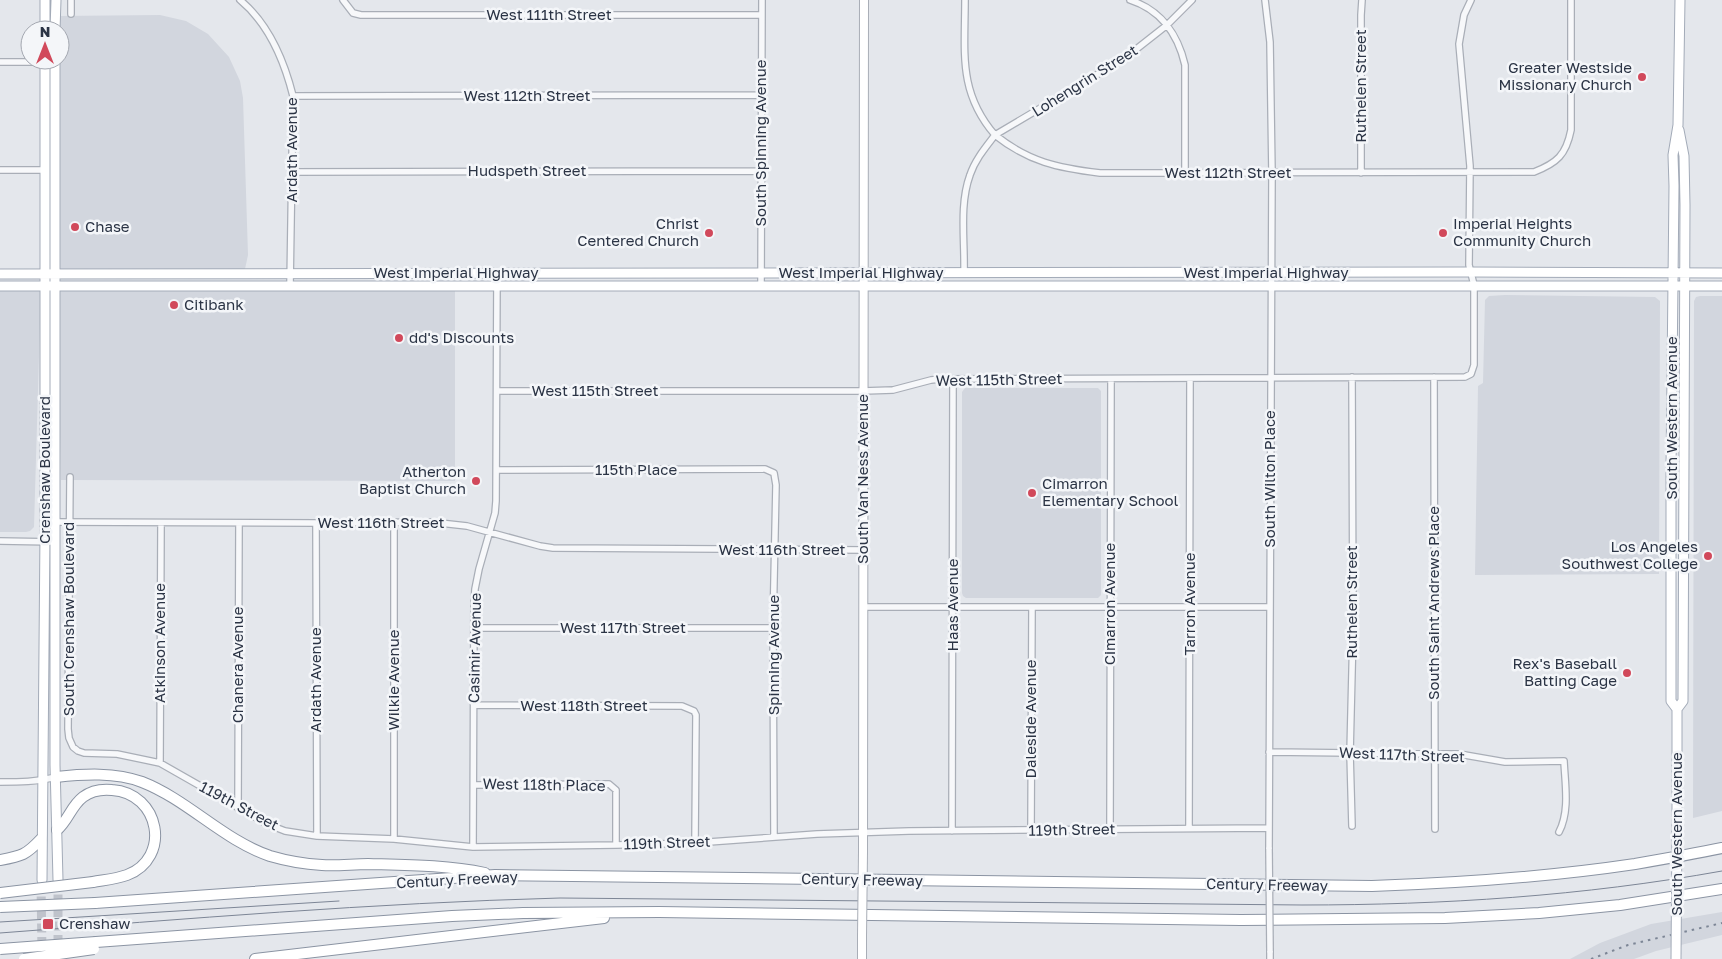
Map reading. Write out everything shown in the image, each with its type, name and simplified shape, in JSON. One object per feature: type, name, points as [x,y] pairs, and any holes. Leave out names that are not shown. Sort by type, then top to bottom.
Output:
[{"type":"highway","points":[[56,777],[112,775],[142,782],[175,799],[233,838],[252,848],[284,860],[323,866],[366,864],[459,868],[495,875]]},
{"type":"highway","points":[[0,893],[93,882],[128,875],[143,865],[154,845],[155,831],[148,809],[132,795],[121,791],[107,790],[94,792],[82,798],[64,824],[57,830]]},
{"type":"highway","points":[[0,860],[28,853],[41,839]]},
{"type":"highway","name":"Century Freeway","points":[[0,908],[495,875],[1372,886],[1454,883],[1547,874],[1635,864],[1722,848]]},
{"type":"highway","points":[[24,959],[95,946],[154,938],[452,916],[659,912],[1241,920],[1444,918],[1620,905],[1722,889]]},
{"type":"highway","points":[[255,959],[659,912]]},
{"type":"highway","points":[[0,949],[95,946]]},
{"type":"main road","points":[[45,20],[46,0]]},
{"type":"main road","points":[[55,20],[56,0]]},
{"type":"main road","name":"South Van Ness Avenue","points":[[862,959],[864,0]]},
{"type":"main road","name":"South Western Avenue","points":[[1676,959],[1677,709],[1671,701],[1672,155],[1678,125],[1680,0]]},
{"type":"main road","name":"Crenshaw Boulevard","points":[[45,70],[45,116],[50,170],[55,273],[58,880]]},
{"type":"main road","name":"Crenshaw Boulevard","points":[[42,880],[45,542],[44,274],[54,70]]},
{"type":"main road","name":"South Western Avenue","points":[[1677,709],[1683,701],[1685,286],[1684,156],[1678,125]]},
{"type":"main road","name":"West Imperial Highway","points":[[0,274],[1722,273]]},
{"type":"main road","name":"West Imperial Highway","points":[[0,286],[1722,286]]},
{"type":"street","points":[[71,0],[71,14]]},
{"type":"street","name":"Ardath Avenue","points":[[240,0],[259,18],[273,42],[287,72],[293,96],[290,286]]},
{"type":"street","name":"West 111th Street","points":[[343,0],[353,13],[361,16],[762,15]]},
{"type":"street","name":"South Spinning Avenue","points":[[761,286],[762,0]]},
{"type":"street","points":[[964,273],[964,205],[966,187],[975,162],[995,135],[976,107],[966,79],[965,0]]},
{"type":"street","points":[[1130,0],[1140,3],[1155,12],[1167,25],[1176,38],[1185,65],[1185,174]]},
{"type":"street","name":"Lohengrin Street","points":[[995,135],[1126,58],[1167,25],[1192,0]]},
{"type":"street","name":"South Wilton Place","points":[[1265,0],[1270,42],[1272,174],[1269,752],[1270,959]]},
{"type":"street","name":"Ruthelen Street","points":[[1361,173],[1362,0]]},
{"type":"street","points":[[1471,0],[1464,15],[1459,44],[1470,173],[1470,272],[1474,285]]},
{"type":"street","name":"West 112th Street","points":[[995,135],[1012,149],[1030,158],[1076,170],[1100,173],[1534,172],[1550,166],[1563,154],[1569,143],[1571,130],[1571,0]]},
{"type":"street","points":[[0,62],[20,62]]},
{"type":"street","name":"West 112th Street","points":[[293,96],[761,95]]},
{"type":"street","points":[[0,170],[50,170]]},
{"type":"street","name":"Hudspeth Street","points":[[293,172],[762,171]]},
{"type":"street","name":"Casimir Avenue","points":[[473,847],[475,589],[495,513],[497,470],[497,273]]},
{"type":"street","name":"West 115th Street","points":[[497,391],[863,391],[893,390],[931,380],[953,379],[1465,377],[1472,374],[1474,365],[1474,285]]},
{"type":"street","name":"Ruthelen Street","points":[[1352,377],[1353,632],[1350,753],[1352,826]]},
{"type":"street","name":"South Saint Andrews Place","points":[[1434,377],[1435,829]]},
{"type":"street","name":"Haas Avenue","points":[[952,831],[953,379]]},
{"type":"street","name":"Cimarron Avenue","points":[[1110,829],[1111,379]]},
{"type":"street","name":"Tarron Avenue","points":[[1189,828],[1190,379]]},
{"type":"street","name":"115th Place","points":[[497,470],[765,469],[774,473]]},
{"type":"street","name":"Spinning Avenue","points":[[774,473],[776,478],[773,628],[774,837]]},
{"type":"street","name":"South Crenshaw Boulevard","points":[[70,477],[68,730],[73,747],[84,753]]},
{"type":"street","name":"West 116th Street","points":[[45,522],[449,523],[553,548],[863,550]]},
{"type":"street","name":"Wilkie Avenue","points":[[394,522],[394,839]]},
{"type":"street","name":"Atkinson Avenue","points":[[160,763],[161,523]]},
{"type":"street","name":"Chanera Avenue","points":[[238,808],[239,523]]},
{"type":"street","name":"Ardath Avenue","points":[[316,523],[317,836]]},
{"type":"street","points":[[0,541],[55,542]]},
{"type":"street","points":[[863,607],[1270,607]]},
{"type":"street","name":"Daleside Avenue","points":[[1031,830],[1032,607]]},
{"type":"street","name":"West 117th Street","points":[[474,628],[773,628]]},
{"type":"street","name":"West 118th Street","points":[[474,705],[682,706],[694,711],[696,716],[695,842]]},
{"type":"street","name":"West 117th Street","points":[[1269,752],[1459,754],[1505,762],[1564,761],[1566,811],[1559,832]]},
{"type":"street","name":"119th Street","points":[[84,753],[117,754],[160,763],[267,824],[285,831],[317,836],[394,839],[473,847],[616,845],[863,833],[1269,828]]},
{"type":"street","points":[[0,782],[42,781],[56,777]]},
{"type":"street","name":"West 118th Place","points":[[474,785],[609,784],[616,790],[617,797],[616,845]]},
{"type":"shaded area","points":[[160,15],[186,21],[208,34],[229,57],[240,81],[243,98],[248,255],[245,269],[57,271],[58,70],[70,70],[70,20],[58,20],[58,16]]},
{"type":"shaded area","points":[[455,287],[455,481],[61,480],[57,289]]},
{"type":"shaded area","points":[[41,288],[34,527],[26,532],[0,532],[0,290]]},
{"type":"shaded area","points":[[1489,296],[1655,297],[1660,301],[1659,574],[1475,575],[1478,386],[1483,383],[1485,300]]},
{"type":"shaded area","name":"Los Angeles Southwest College","points":[[1722,296],[1722,811],[1693,818],[1694,301],[1696,297]]},
{"type":"shaded area","name":"Cimarron Elementary School","points":[[965,388],[1098,388],[1101,391],[1101,595],[1098,598],[966,598],[963,596],[962,392]]},
{"type":"shaded area","points":[[1722,912],[1722,935],[1656,951],[1634,959],[1570,959],[1600,943],[1651,924]]},
{"type":"tunnel","points":[[58,881],[58,951]]},
{"type":"tunnel","points":[[41,883],[42,953]]},
{"type":"tram line","points":[[0,933],[350,908],[560,898],[1355,905],[1460,901],[1565,893],[1670,880],[1722,871]]},
{"type":"tram line","points":[[0,922],[339,901]]},
{"type":"railway","points":[[1591,959],[1628,945],[1722,923]]},
{"type":"place","name":"Greater Westside Missionary Church","points":[[1642,77]]},
{"type":"place","name":"Chase","points":[[75,227]]},
{"type":"place","name":"Christ Centered Church","points":[[709,233]]},
{"type":"place","name":"Imperial Heights Community Church","points":[[1443,233]]},
{"type":"place","name":"Citibank","points":[[174,305]]},
{"type":"place","name":"dd's Discounts","points":[[399,338]]},
{"type":"place","name":"Atherton Baptist Church","points":[[476,481]]},
{"type":"place","name":"Cimarron Elementary School","points":[[1032,493]]},
{"type":"place","name":"Los Angeles Southwest College","points":[[1708,556]]},
{"type":"place","name":"Rex's Baseball Batting Cage","points":[[1627,673]]},
{"type":"place","name":"Crenshaw","points":[[48,924]]}]
